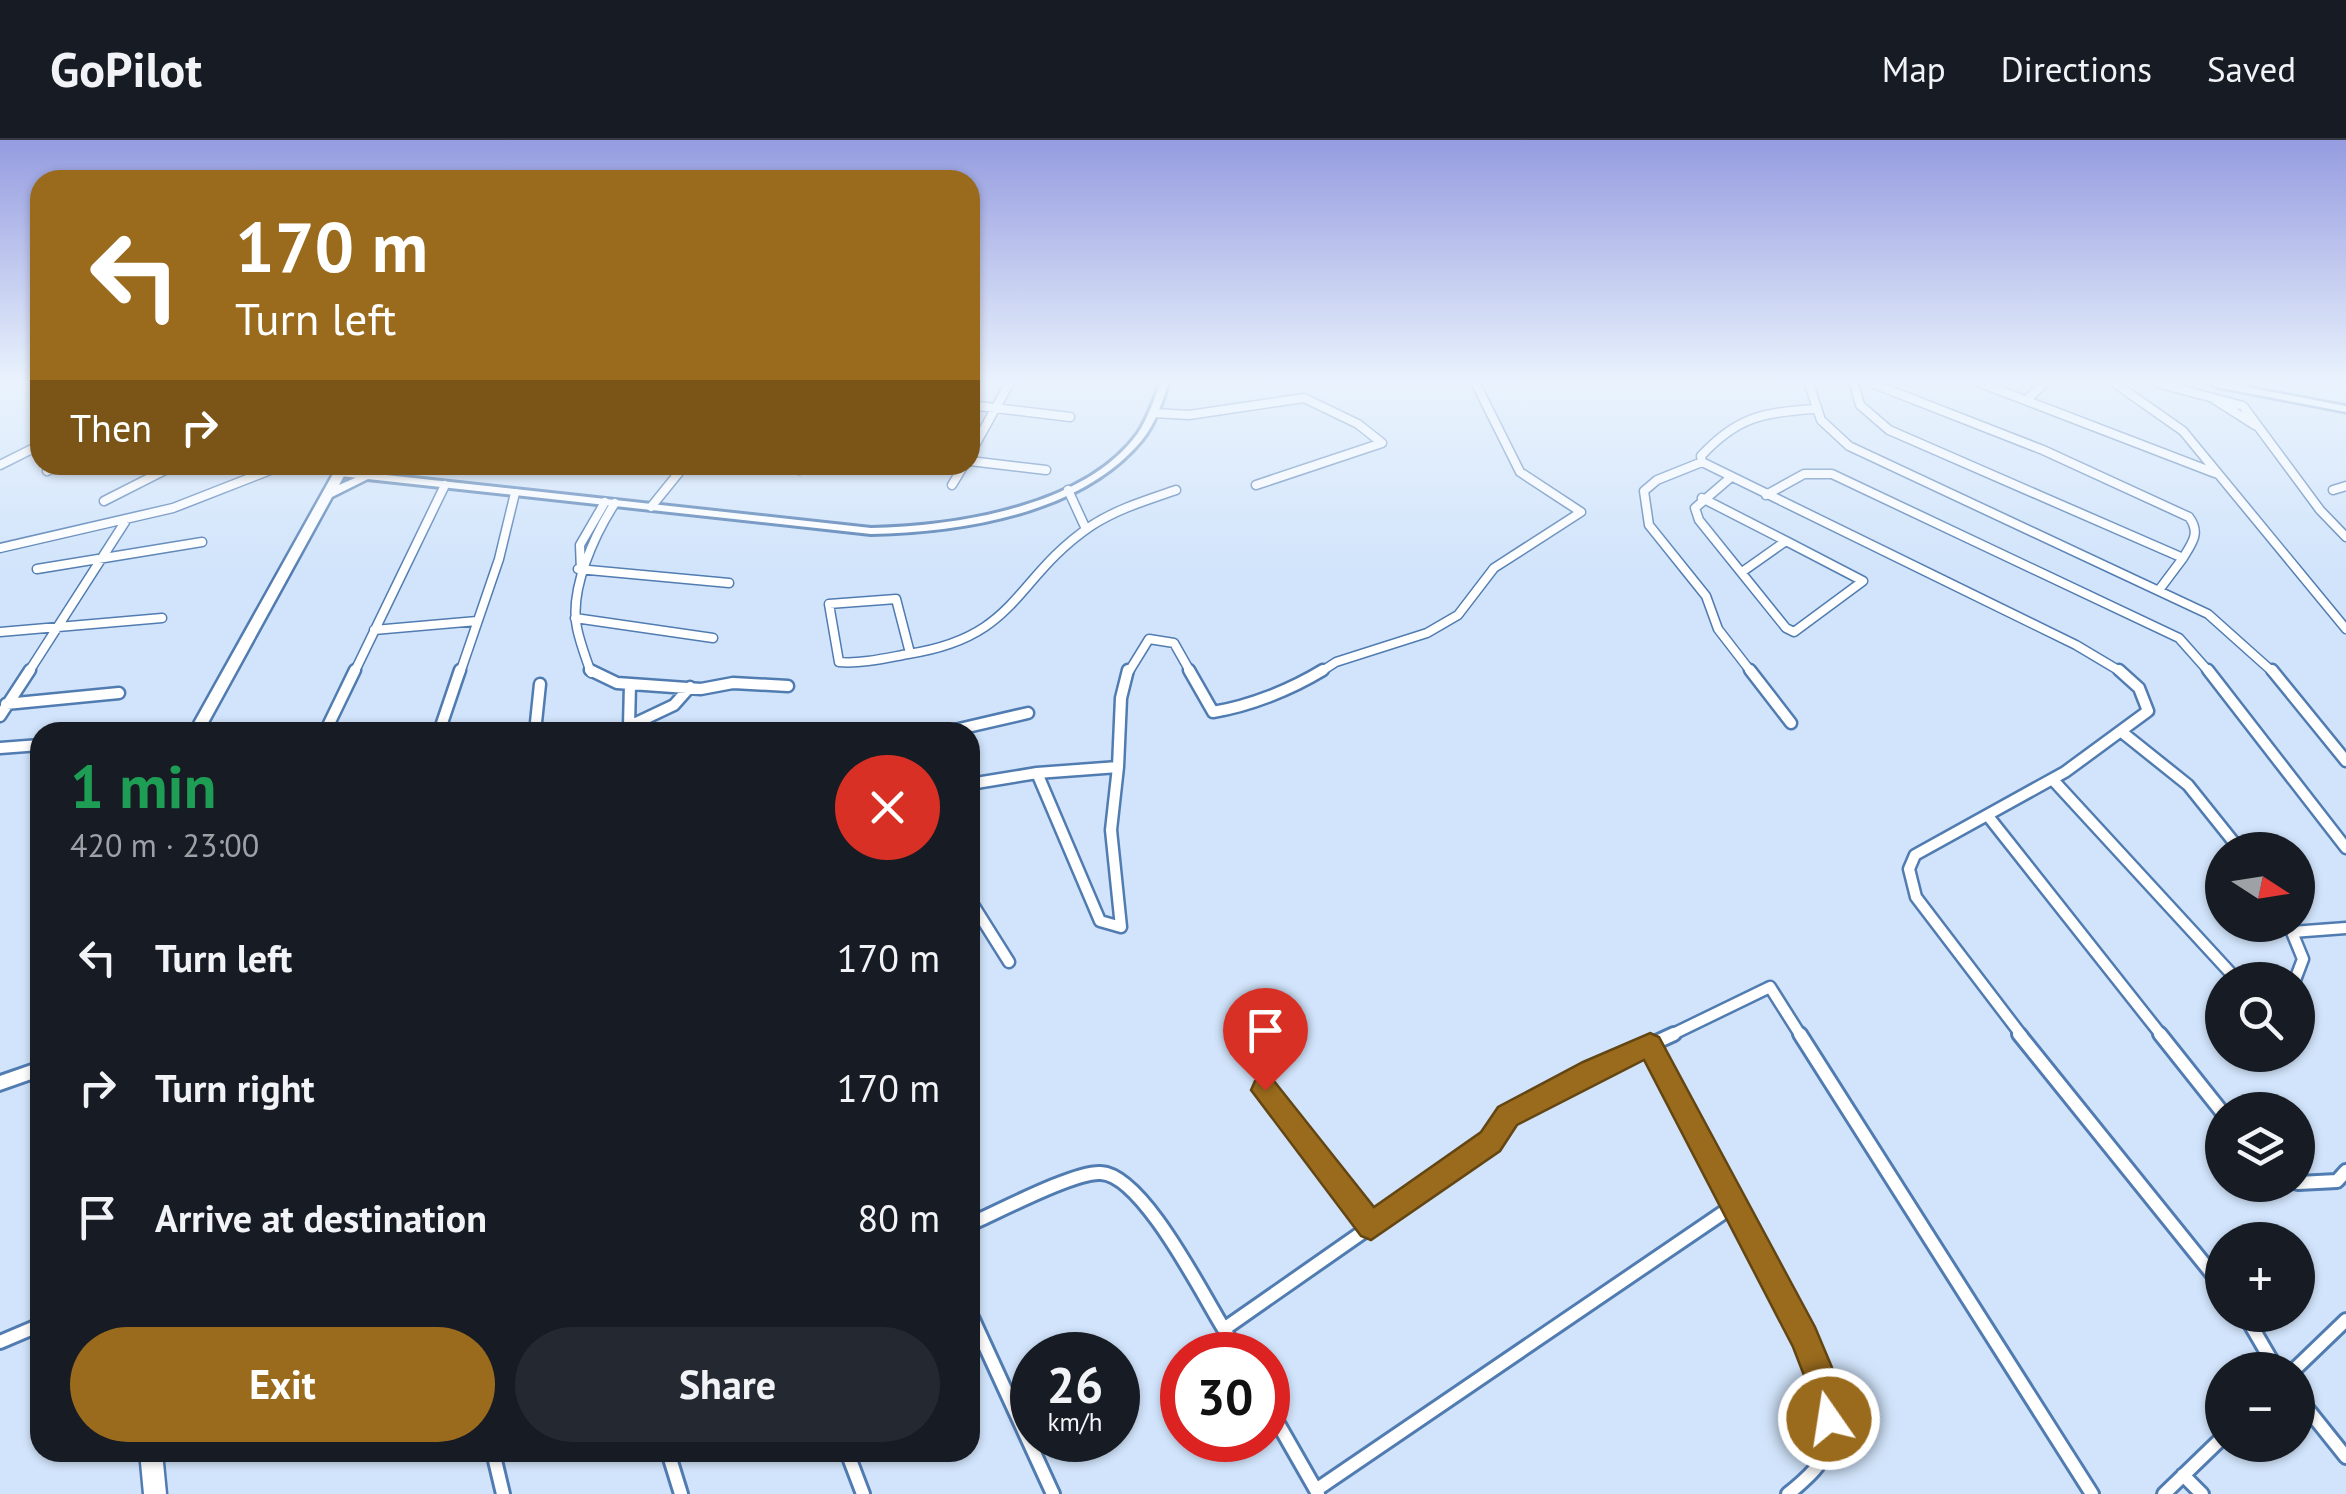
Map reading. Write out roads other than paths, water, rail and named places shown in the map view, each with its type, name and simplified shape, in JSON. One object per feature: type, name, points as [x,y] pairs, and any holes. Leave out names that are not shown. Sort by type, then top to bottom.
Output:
[{"type":"main road","points":[[199,722],[338,475]]},
{"type":"main road","points":[[326,496],[368,476]]},
{"type":"main road","points":[[153,1462],[155,1494]]},
{"type":"street","points":[[364,475],[904,532],[986,518],[1068,490],[1106,468],[1131,447]]},
{"type":"street","points":[[1256,485],[1378,447]]},
{"type":"street","points":[[1036,773],[1100,921],[1121,928],[1110,830],[1122,688],[1138,650],[1149,639],[1174,643],[1213,712],[1232,710],[1304,682],[1336,662],[1428,633],[1458,614],[1494,568],[1581,512],[1520,472],[1508,447]]},
{"type":"street","points":[[1702,462],[1701,456],[1708,447]]},
{"type":"street","points":[[1853,447],[2208,614],[2242,639],[2345,759]]},
{"type":"street","points":[[1929,447],[2183,558]]},
{"type":"street","points":[[2036,447],[2189,516],[2197,527],[2197,536],[2159,590]]},
{"type":"street","points":[[2149,447],[2216,473]]},
{"type":"street","points":[[2196,447],[2346,629]]},
{"type":"street","points":[[2273,447],[2320,510],[2346,537]]},
{"type":"street","points":[[0,465],[30,450]]},
{"type":"street","points":[[980,462],[1046,470]]},
{"type":"street","points":[[1702,462],[2076,645],[2135,682],[2146,696],[2148,711],[2123,733],[2054,780],[1914,856],[1908,869],[1916,897],[1991,998],[2205,1265]]},
{"type":"street","points":[[1702,462],[1657,480],[1644,491],[1645,516],[1706,596],[1718,629],[1792,723]]},
{"type":"street","points":[[1766,495],[1804,474],[1832,474],[2178,638],[2198,658],[2346,848]]},
{"type":"street","points":[[104,501],[155,475]]},
{"type":"street","points":[[0,548],[125,522],[209,498],[260,475]]},
{"type":"street","points":[[651,507],[677,475]]},
{"type":"street","points":[[952,485],[958,475]]},
{"type":"street","points":[[1702,498],[1860,578],[1863,584],[1794,632],[1786,628],[1699,520],[1695,508],[1702,498],[1730,478]]},
{"type":"street","points":[[330,722],[445,486]]},
{"type":"street","points":[[2333,490],[2346,486]]},
{"type":"street","points":[[1068,490],[1086,529]]},
{"type":"street","points":[[910,653],[896,599],[829,604],[839,662],[910,653],[984,631],[1086,529],[1176,490]]},
{"type":"street","points":[[442,722],[500,559],[515,493]]},
{"type":"street","points":[[610,502],[580,542],[584,571],[575,618],[592,673],[607,681],[701,689],[734,682],[788,686]]},
{"type":"street","points":[[0,716],[4,704],[125,522]]},
{"type":"street","points":[[1742,572],[1786,541]]},
{"type":"street","points":[[37,569],[202,542]]},
{"type":"street","points":[[584,571],[729,583]]},
{"type":"street","points":[[0,632],[162,618]]},
{"type":"street","points":[[575,618],[713,638]]},
{"type":"street","points":[[374,630],[477,621]]},
{"type":"street","points":[[536,722],[540,684]]},
{"type":"street","points":[[629,722],[630,684]]},
{"type":"street","points":[[638,722],[674,705],[690,686]]},
{"type":"street","points":[[4,704],[119,693]]},
{"type":"street","points":[[980,724],[1028,713]]},
{"type":"street","points":[[2123,733],[2168,762],[2198,793],[2227,832]]},
{"type":"street","points":[[0,748],[30,746]]},
{"type":"street","points":[[980,782],[1036,773],[1118,767]]},
{"type":"street","points":[[2054,780],[2221,962]]},
{"type":"street","points":[[1988,816],[2206,1092]]},
{"type":"street","points":[[980,916],[1010,962]]},
{"type":"street","points":[[2315,928],[2346,928]]},
{"type":"street","points":[[1224,1329],[1490,1142],[1508,1116],[1592,1070],[1770,987],[2092,1494]]},
{"type":"street","points":[[1650,1045],[1804,1338],[1828,1396],[1830,1442],[1804,1482],[1788,1494]]},
{"type":"street","points":[[0,1083],[30,1072]]},
{"type":"street","points":[[1265,1090],[1371,1226]]},
{"type":"street","points":[[2315,1182],[2338,1180],[2346,1171]]},
{"type":"street","points":[[980,1220],[1084,1175],[1099,1172],[1118,1176],[1145,1206],[1226,1332]]},
{"type":"street","points":[[1290,1445],[1317,1492],[1736,1204]]},
{"type":"street","points":[[2313,1352],[2346,1320]]},
{"type":"street","points":[[0,1342],[30,1329]]},
{"type":"street","points":[[980,1335],[1054,1494]]},
{"type":"street","points":[[2315,1419],[2346,1457]]},
{"type":"street","points":[[2164,1494],[2205,1454]]},
{"type":"street","points":[[495,1462],[503,1494]]},
{"type":"street","points":[[671,1462],[681,1494]]},
{"type":"street","points":[[851,1462],[863,1494]]},
{"type":"street","points":[[2183,1475],[2202,1494]]}]
